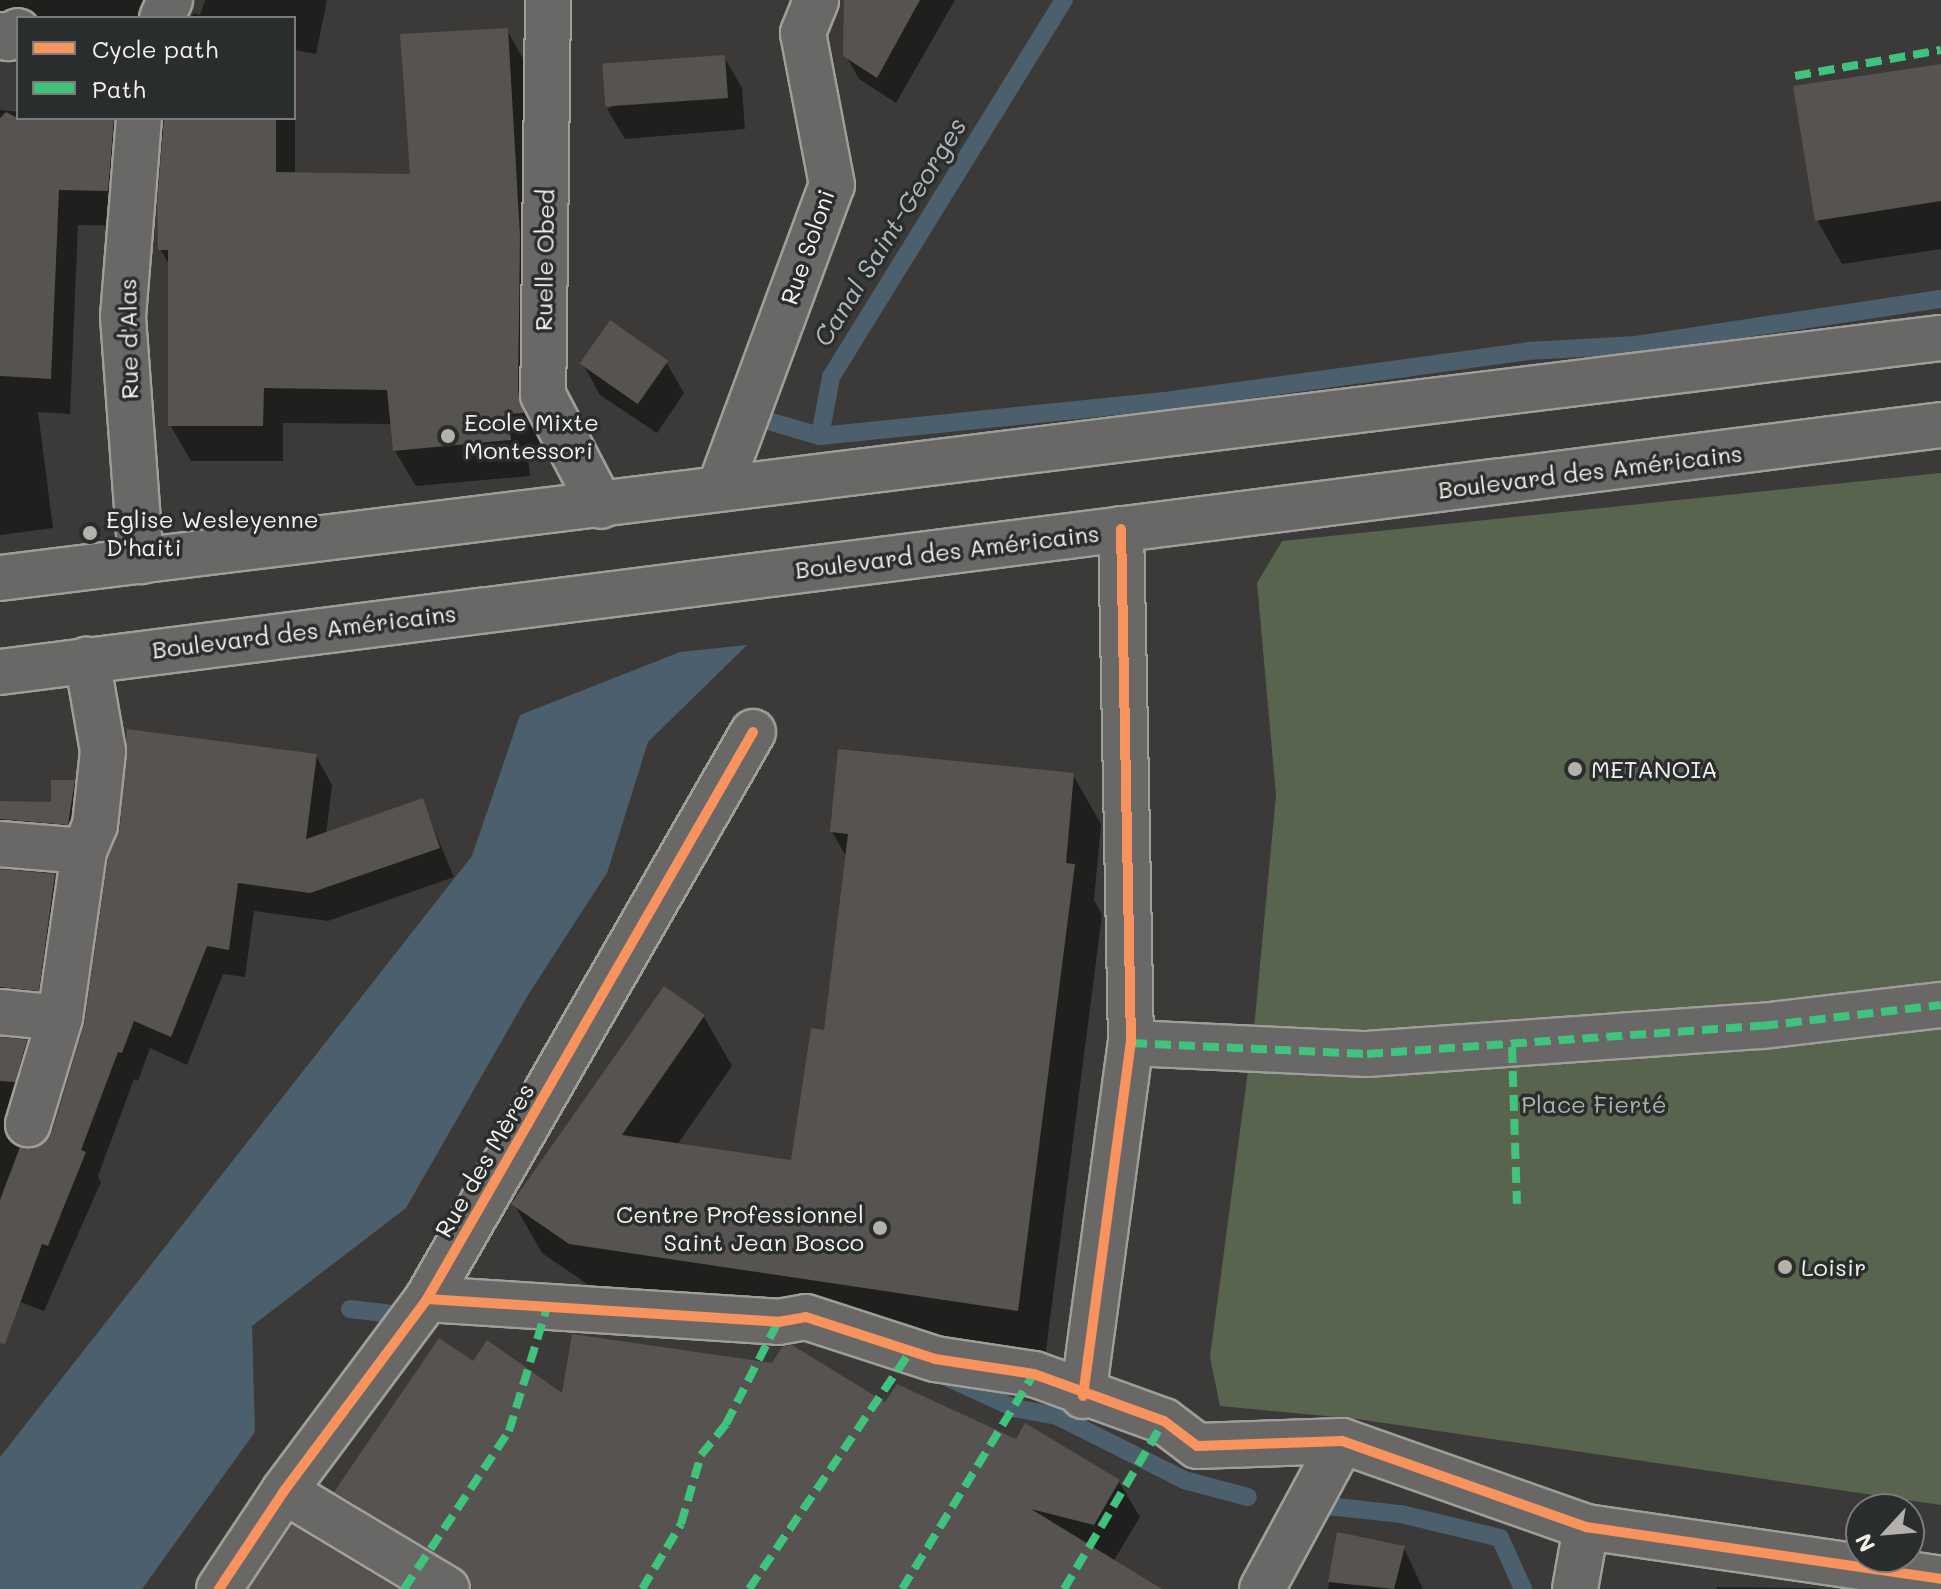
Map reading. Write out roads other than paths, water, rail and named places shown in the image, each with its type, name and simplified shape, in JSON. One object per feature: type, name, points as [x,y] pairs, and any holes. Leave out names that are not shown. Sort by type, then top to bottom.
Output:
[{"type":"street","name":"Ruelle Obed","points":[[548,0],[543,395],[601,506]]},
{"type":"street","name":"Rue Soloni","points":[[720,487],[832,185],[803,33],[816,0]]},
{"type":"street","name":"Rue d'Alas","points":[[139,120],[123,317],[141,561]]},
{"type":"street","points":[[0,578],[1941,338]]},
{"type":"street","name":"Boulevard des Américains","points":[[0,672],[1941,425]]},
{"type":"street","points":[[1083,1396],[1131,1043],[1121,529]]},
{"type":"street","points":[[28,1124],[60,1018],[84,851],[95,825],[103,751],[87,659]]},
{"type":"street","name":"Rue des Mères","points":[[219,1589],[284,1491],[427,1299],[753,732]]},
{"type":"street","points":[[0,844],[84,851]]},
{"type":"street","points":[[1131,1043],[1367,1054],[1762,1026],[1941,1005]]},
{"type":"street","points":[[0,1012],[60,1018]]},
{"type":"street","points":[[427,1299],[778,1322],[806,1317],[935,1359],[1034,1374],[1083,1396],[1164,1421],[1197,1446],[1342,1441],[1586,1527],[1941,1579]]},
{"type":"street","points":[[1262,1589],[1342,1441]]},
{"type":"street","points":[[284,1491],[447,1589]]},
{"type":"street","points":[[1575,1589],[1586,1527]]},
{"type":"water","points":[[747,645],[648,742],[607,873],[528,995],[406,1208],[252,1326],[255,1432],[142,1589],[0,1589],[0,1457],[472,856],[520,715],[680,652]]},
{"type":"waterway","name":"Canal Saint-Georges","points":[[748,415],[820,436],[831,377],[1064,0]]},
{"type":"waterway","points":[[820,436],[1172,400],[1528,351],[1636,345],[1941,299]]},
{"type":"waterway","points":[[350,1309],[410,1316]]},
{"type":"waterway","points":[[949,1378],[1014,1408],[1057,1416],[1184,1480],[1248,1497]]},
{"type":"waterway","points":[[1310,1504],[1401,1514],[1500,1538],[1523,1589]]},
{"type":"place","name":"Ecole Mixte Montessori","points":[[448,436]]},
{"type":"place","name":"Eglise Wesleyenne D'haiti","points":[[90,533]]},
{"type":"place","name":"METANOIA","points":[[1575,769]]},
{"type":"place","name":"Centre Professionnel Saint Jean Bosco","points":[[880,1228]]},
{"type":"place","name":"Loisir","points":[[1785,1267]]},
{"type":"park label","name":"Place Fierté","points":[[1594,1104]]}]
